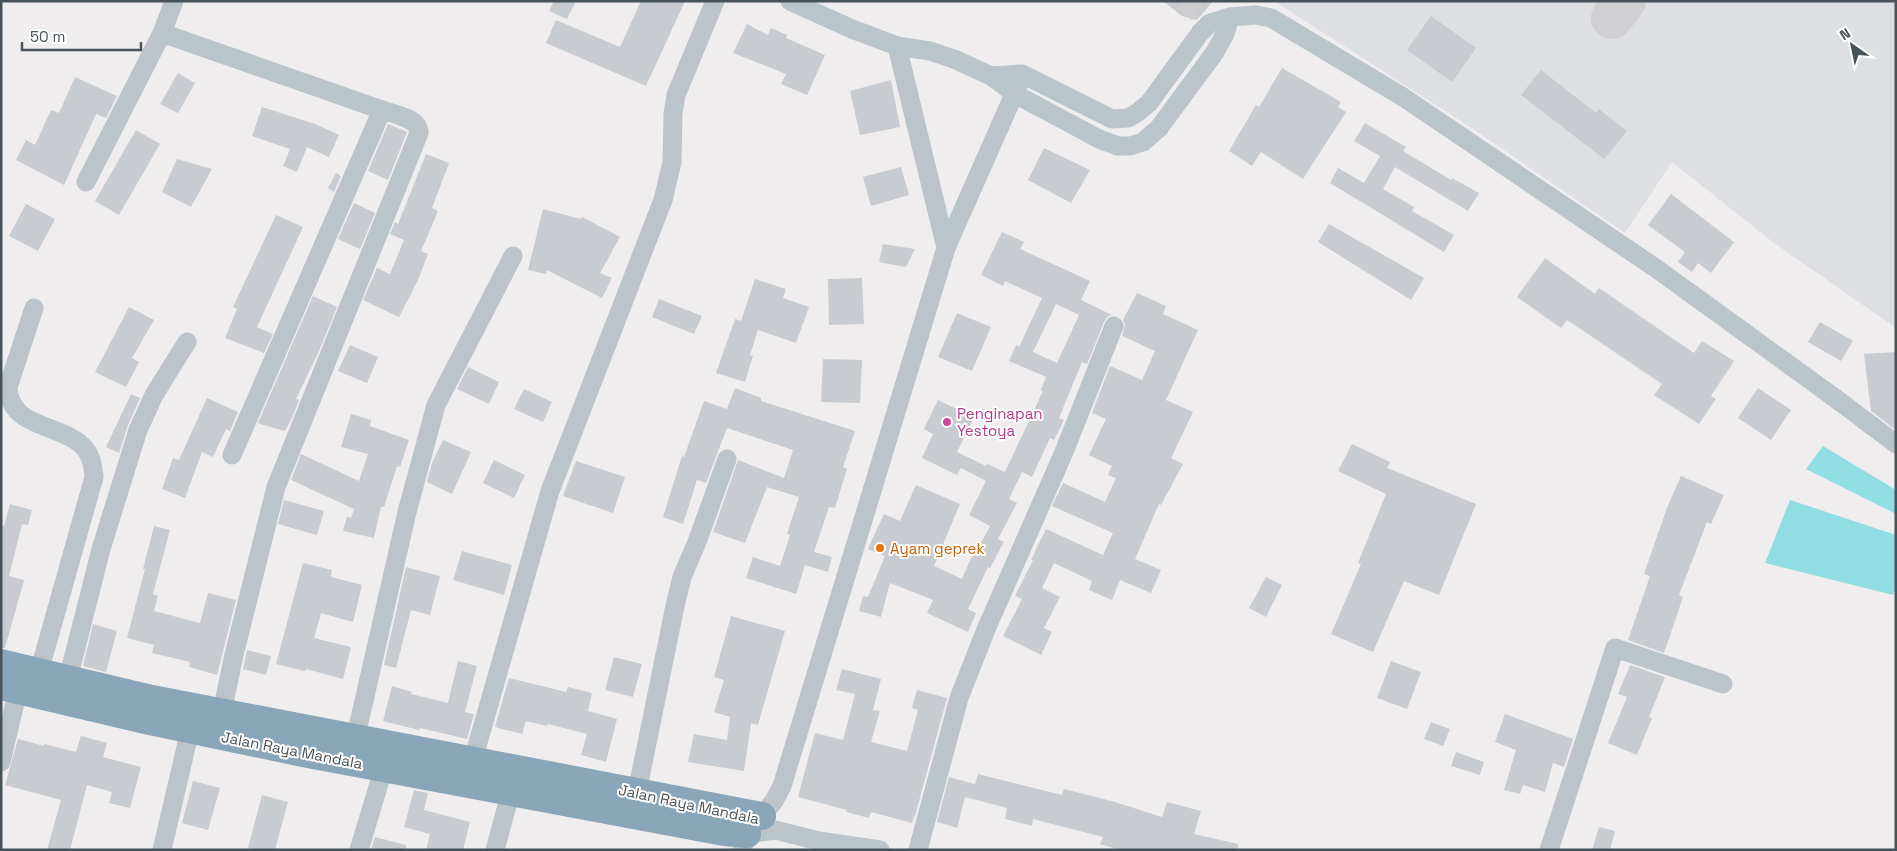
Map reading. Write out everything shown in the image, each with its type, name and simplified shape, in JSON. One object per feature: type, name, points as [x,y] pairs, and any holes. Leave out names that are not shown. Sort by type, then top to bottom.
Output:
[{"type":"highway","name":"Jalan Raya Mandala","points":[[1,663],[152,699],[222,712],[353,749],[384,767],[724,832],[756,832]]},
{"type":"highway","name":"Jalan Raya Mandala","points":[[10,688],[190,730],[353,749],[473,760],[637,792],[756,832]]},
{"type":"street","points":[[86,182],[162,32],[174,1]]},
{"type":"street","points":[[473,760],[550,491],[664,200],[672,162],[673,114],[676,95],[715,1]]},
{"type":"street","points":[[790,1],[852,29],[896,46],[930,51],[954,59],[991,76],[1015,94],[1099,139],[1118,146],[1130,146],[1143,142],[1159,128],[1215,52],[1217,22]]},
{"type":"street","points":[[991,76],[1022,74],[1112,119],[1128,118],[1149,103],[1200,33],[1217,22],[1256,15],[1271,18],[1403,97],[1657,269],[1896,444]]},
{"type":"street","points":[[162,32],[415,122],[419,129],[276,487],[236,646],[222,712]]},
{"type":"street","points":[[896,46],[946,248]]},
{"type":"street","points":[[880,850],[756,832],[782,786],[946,248],[1015,94],[1022,74]]},
{"type":"street","points":[[232,455],[382,110]]},
{"type":"street","points":[[353,749],[407,512],[436,405],[513,256]]},
{"type":"street","points":[[34,308],[8,387],[8,393],[13,404],[32,422],[75,439],[84,447],[90,455],[94,477],[39,672]]},
{"type":"street","points":[[918,850],[959,698],[987,627],[1064,452],[1114,326]]},
{"type":"street","points":[[68,680],[101,549],[138,430],[154,395],[187,342]]},
{"type":"street","points":[[637,792],[680,584],[727,459]]},
{"type":"street","points":[[1549,850],[1615,648],[1723,684]]},
{"type":"street","points":[[1,762],[10,688]]},
{"type":"street","points":[[162,850],[190,730]]},
{"type":"street","points":[[359,850],[384,767]]},
{"type":"street","points":[[495,850],[511,791]]},
{"type":"shaded area","points":[[1274,1],[1896,1],[1896,328],[1774,243],[1672,162],[1625,233],[1473,129]]},
{"type":"water","points":[[1823,446],[1896,490],[1896,514],[1806,469]]},
{"type":"water","points":[[1790,500],[1896,535],[1896,586],[1893,595],[1765,563]]},
{"type":"building","points":[[554,1],[576,1],[567,19],[549,11]]},
{"type":"building","points":[[641,1],[685,1],[646,86],[546,43],[556,20],[620,47]]},
{"type":"building","points":[[1163,1],[1213,1],[1197,20],[1182,16]]},
{"type":"building","points":[[1431,16],[1476,48],[1452,82],[1407,50]]},
{"type":"building","points":[[747,24],[768,35],[771,28],[787,35],[786,38],[825,55],[807,95],[781,84],[786,74],[733,53]]},
{"type":"building","points":[[1282,68],[1341,102],[1338,107],[1346,112],[1303,179],[1261,152],[1252,166],[1229,151],[1256,105],[1259,107]]},
{"type":"building","points":[[1541,70],[1596,113],[1599,109],[1627,131],[1604,159],[1521,95]]},
{"type":"building","points":[[178,73],[195,83],[178,113],[160,104]]},
{"type":"building","points":[[75,77],[117,96],[106,118],[96,114],[64,185],[16,160],[26,140],[35,145],[51,110],[59,113]]},
{"type":"building","points":[[891,80],[900,127],[860,135],[850,91]]},
{"type":"building","points":[[262,107],[315,124],[339,135],[329,157],[307,147],[297,172],[283,166],[290,149],[252,136]]},
{"type":"building","points":[[1365,123],[1406,147],[1403,151],[1451,180],[1452,178],[1479,193],[1468,211],[1395,167],[1383,189],[1414,207],[1412,211],[1454,235],[1444,252],[1330,183],[1338,168],[1364,183],[1380,156],[1354,141]]},
{"type":"building","points":[[388,124],[407,132],[388,180],[368,171]]},
{"type":"building","points":[[136,130],[160,144],[119,215],[95,201]]},
{"type":"building","points":[[1044,148],[1090,170],[1071,203],[1028,180]]},
{"type":"building","points":[[426,154],[449,163],[432,208],[438,211],[421,251],[428,254],[418,280],[399,317],[363,300],[377,268],[390,274],[404,240],[390,234],[395,222],[398,224]]},
{"type":"building","points":[[177,159],[212,169],[191,207],[162,192]]},
{"type":"building","points":[[901,167],[909,195],[871,206],[863,177]]},
{"type":"building","points":[[336,173],[341,176],[334,192],[328,188]]},
{"type":"building","points":[[1671,194],[1734,242],[1711,273],[1698,263],[1692,272],[1678,262],[1685,252],[1648,225]]},
{"type":"building","points":[[354,203],[375,213],[360,249],[338,239]]},
{"type":"building","points":[[26,204],[55,219],[38,251],[9,236]]},
{"type":"building","points":[[543,209],[581,219],[582,217],[620,237],[600,273],[612,278],[602,298],[547,270],[546,274],[528,270]]},
{"type":"building","points":[[276,215],[303,227],[257,327],[273,334],[264,353],[225,338],[237,309],[233,307]]},
{"type":"building","points":[[1329,224],[1424,278],[1411,300],[1318,242]]},
{"type":"building","points":[[1002,232],[1024,242],[1020,249],[1090,281],[1081,300],[1112,315],[1107,317],[1104,322],[1087,364],[1082,362],[1059,418],[1064,420],[1054,440],[1050,438],[1032,477],[1022,472],[1009,499],[1017,503],[998,539],[1004,542],[990,568],[988,567],[968,609],[976,613],[968,632],[927,613],[933,600],[890,583],[881,617],[859,611],[863,596],[868,597],[885,556],[868,549],[875,533],[884,514],[900,521],[916,485],[960,504],[934,566],[962,579],[974,551],[976,552],[990,526],[969,515],[986,481],[961,468],[957,475],[922,458],[933,434],[924,429],[938,400],[974,417],[957,452],[986,466],[987,464],[1005,472],[1043,391],[1041,390],[1046,377],[1009,361],[1016,345],[1019,347],[1042,298],[1005,281],[1003,286],[981,275]],"holes":[[[1056,304],[1079,315],[1057,363],[1033,352]]]},
{"type":"building","points":[[883,244],[915,249],[906,267],[879,262]]},
{"type":"building","points":[[1545,258],[1595,294],[1599,288],[1694,353],[1702,341],[1734,361],[1711,396],[1716,399],[1699,424],[1654,395],[1662,384],[1567,320],[1561,328],[1517,297]]},
{"type":"building","points":[[862,278],[864,324],[829,325],[828,279]]},
{"type":"building","points":[[755,279],[786,289],[783,298],[809,307],[796,343],[758,330],[750,355],[753,356],[745,382],[716,373],[735,319],[741,321]]},
{"type":"building","points":[[1137,293],[1166,306],[1163,314],[1198,330],[1166,400],[1193,412],[1171,458],[1183,464],[1161,505],[1159,504],[1135,559],[1161,570],[1151,593],[1120,580],[1112,600],[1089,590],[1092,581],[1054,563],[1042,588],[1060,597],[1044,628],[1052,632],[1041,655],[1003,636],[1022,599],[1015,596],[1046,529],[1103,555],[1113,533],[1052,506],[1063,483],[1105,502],[1116,478],[1108,475],[1112,466],[1089,455],[1106,419],[1092,413],[1110,366],[1142,380],[1155,351],[1122,336],[1125,325],[1123,320]]},
{"type":"building","points":[[313,296],[337,307],[296,399],[299,400],[292,418],[285,431],[260,424],[258,423]]},
{"type":"building","points":[[659,299],[702,316],[694,334],[652,317]]},
{"type":"building","points":[[129,307],[154,320],[132,358],[139,362],[126,387],[95,372]]},
{"type":"building","points":[[957,313],[991,327],[972,371],[938,357]]},
{"type":"building","points":[[1820,322],[1853,341],[1841,361],[1808,342]]},
{"type":"building","points":[[350,345],[378,357],[367,383],[338,371]]},
{"type":"building","points":[[1896,352],[1896,430],[1871,411],[1864,354]]},
{"type":"building","points":[[823,359],[862,360],[860,403],[821,402]]},
{"type":"building","points":[[468,367],[499,382],[489,404],[457,389]]},
{"type":"building","points":[[735,388],[761,398],[761,401],[855,431],[843,467],[847,469],[835,508],[829,507],[814,552],[832,557],[828,572],[805,565],[796,594],[746,578],[753,557],[780,566],[790,535],[787,534],[799,497],[767,487],[745,543],[713,532],[738,460],[784,478],[793,450],[727,428],[706,483],[697,480],[683,524],[663,517],[682,456],[684,457],[704,401],[727,409]]},
{"type":"building","points":[[1758,388],[1791,410],[1771,440],[1738,418]]},
{"type":"building","points":[[524,389],[552,402],[543,422],[514,409]]},
{"type":"building","points":[[131,394],[140,398],[128,425],[119,453],[106,447]]},
{"type":"building","points":[[207,398],[238,412],[230,431],[226,429],[213,457],[202,452],[185,498],[162,489],[173,458],[179,460]]},
{"type":"building","points":[[351,414],[371,420],[370,426],[409,440],[400,467],[397,466],[384,507],[381,507],[374,538],[343,531],[347,517],[351,518],[354,509],[291,480],[301,454],[359,481],[368,454],[341,447]]},
{"type":"building","points":[[443,440],[471,452],[452,494],[427,482],[432,463]]},
{"type":"building","points":[[1352,444],[1390,462],[1387,468],[1476,504],[1439,595],[1404,581],[1373,652],[1331,634],[1361,564],[1358,563],[1386,494],[1338,471]]},
{"type":"building","points":[[494,460],[525,475],[514,498],[483,483]]},
{"type":"building","points":[[576,461],[625,477],[613,513],[563,496]]},
{"type":"building","points":[[1681,476],[1724,495],[1711,524],[1707,522],[1679,595],[1683,597],[1664,653],[1628,640],[1650,576],[1644,574],[1668,505]]},
{"type":"building","points":[[284,500],[324,511],[317,535],[278,524]]},
{"type":"building","points":[[10,504],[32,510],[28,525],[22,524],[9,576],[24,580],[5,648],[1,648],[1,525],[4,526]]},
{"type":"building","points":[[154,526],[170,530],[153,594],[158,596],[154,611],[200,623],[208,593],[236,600],[217,675],[189,667],[190,662],[152,653],[154,645],[127,638]]},
{"type":"building","points":[[462,551],[512,565],[504,595],[453,580]]},
{"type":"building","points":[[303,563],[332,570],[331,577],[362,585],[353,622],[321,613],[314,638],[351,647],[343,679],[306,669],[305,671],[276,664]]},
{"type":"building","points":[[406,567],[440,576],[430,615],[411,610],[396,668],[384,665]]},
{"type":"building","points":[[1266,577],[1282,585],[1266,617],[1249,608]]},
{"type":"building","points":[[731,616],[785,631],[758,725],[751,723],[744,771],[688,762],[694,734],[727,740],[730,717],[714,712],[724,680],[714,677]]},
{"type":"building","points":[[93,624],[117,631],[106,672],[83,666]]},
{"type":"building","points":[[247,650],[271,656],[266,675],[243,669]]},
{"type":"building","points":[[614,657],[642,664],[633,697],[605,690]]},
{"type":"building","points":[[458,661],[477,666],[465,712],[474,714],[467,739],[383,721],[392,686],[412,692],[411,694],[448,703]]},
{"type":"building","points":[[1391,661],[1421,672],[1407,709],[1377,698]]},
{"type":"building","points":[[1630,665],[1665,677],[1649,717],[1652,718],[1637,755],[1608,743],[1627,697],[1618,694]]},
{"type":"building","points":[[842,669],[881,679],[873,710],[880,711],[871,742],[907,751],[918,710],[912,708],[917,690],[947,698],[912,823],[871,812],[869,818],[798,797],[815,733],[843,740],[855,694],[836,690]]},
{"type":"building","points":[[509,678],[566,692],[568,687],[592,693],[588,711],[617,719],[606,762],[581,755],[587,734],[548,724],[547,726],[526,721],[522,734],[495,727]]},
{"type":"building","points":[[1505,714],[1573,739],[1564,767],[1553,763],[1545,792],[1523,785],[1520,794],[1504,790],[1516,750],[1495,742]]},
{"type":"building","points":[[1431,722],[1450,729],[1443,746],[1424,739]]},
{"type":"building","points":[[81,736],[107,743],[103,757],[141,767],[130,808],[109,803],[112,792],[87,785],[70,850],[47,850],[61,800],[5,785],[18,739],[76,752]]},
{"type":"building","points":[[1456,752],[1484,762],[1480,775],[1451,766]]},
{"type":"building","points":[[978,774],[1062,795],[1064,789],[1115,802],[1162,817],[1167,802],[1201,811],[1194,834],[1238,844],[1238,850],[1120,850],[1100,844],[1103,837],[1033,819],[1032,826],[1005,819],[1007,808],[965,797],[957,828],[937,822],[949,777],[975,784]]},
{"type":"building","points":[[193,781],[220,788],[208,830],[182,823]]},
{"type":"building","points":[[414,790],[428,793],[424,810],[470,822],[463,850],[426,850],[430,834],[404,827]]},
{"type":"building","points":[[262,795],[288,802],[275,850],[248,848]]},
{"type":"building","points":[[1599,827],[1615,831],[1610,850],[1592,850]]},
{"type":"building","points":[[375,837],[406,845],[406,850],[371,850]]},
{"type":"taxiway","points":[[1612,18],[1625,1]]},
{"type":"tunnel","points":[[1183,1],[1202,16]]},
{"type":"place","name":"Penginapan Yestoya","points":[[947,422]]},
{"type":"place","name":"Ayam geprek","points":[[880,548]]}]
